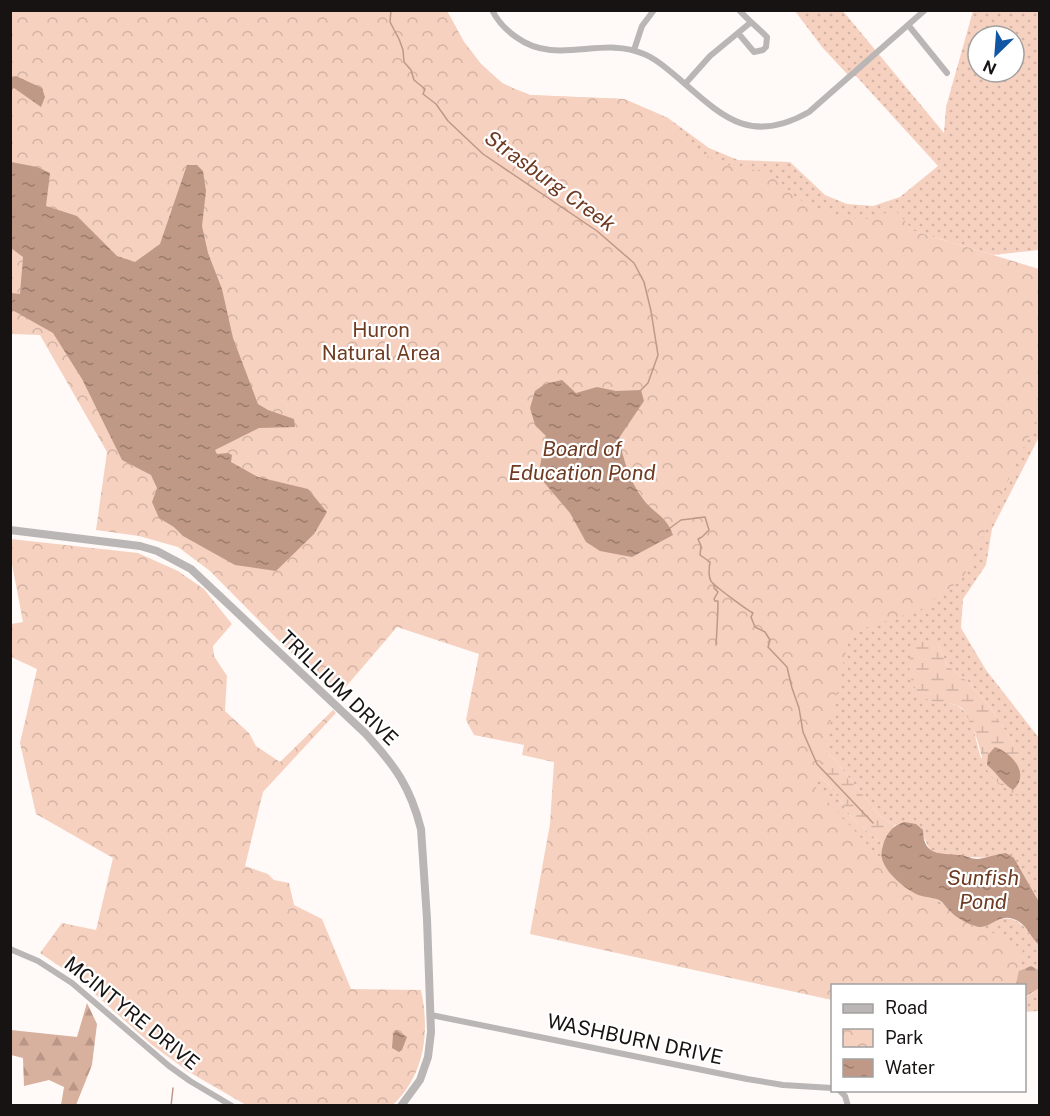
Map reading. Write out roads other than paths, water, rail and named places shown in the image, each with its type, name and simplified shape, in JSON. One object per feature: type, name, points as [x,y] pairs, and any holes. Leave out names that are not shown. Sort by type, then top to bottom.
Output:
[{"type":"street","points":[[492,10],[500,23],[519,39],[545,51],[620,48],[654,58],[716,112],[750,126],[772,126],[794,120],[809,111],[909,27],[925,10]]},
{"type":"street","points":[[634,51],[642,26],[654,10]]},
{"type":"street","points":[[738,33],[754,52],[766,47],[767,37],[739,10]]},
{"type":"street","points":[[685,84],[710,56],[750,23]]},
{"type":"street","points":[[909,27],[947,73]]},
{"type":"street","name":"TRILLIUM DRIVE","points":[[10,530],[140,546],[157,551],[191,568],[366,734],[392,763],[405,782],[421,829],[431,1015],[428,1057],[420,1080],[401,1106]]},
{"type":"street","name":"MCINTYRE DRIVE","points":[[10,949],[38,961],[72,983],[169,1066],[232,1106]]},
{"type":"street","name":"WASHBURN DRIVE","points":[[431,1015],[747,1079],[783,1085],[831,1088]]},
{"type":"street","points":[[841,1092],[848,1106]]},
{"type":"water","points":[[16,76],[42,88],[45,97],[41,107],[14,88],[11,90],[11,77]]},
{"type":"water","points":[[11,162],[37,167],[50,173],[46,206],[77,216],[117,256],[135,262],[160,244],[187,165],[197,165],[203,171],[206,191],[202,226],[208,253],[222,289],[233,338],[258,404],[294,419],[295,427],[259,428],[215,450],[217,454],[232,455],[231,462],[258,477],[308,489],[327,512],[314,534],[276,571],[235,565],[183,536],[159,518],[152,502],[157,488],[151,475],[122,460],[82,379],[53,333],[14,311],[11,312],[11,293],[20,294],[23,257],[11,248]]},
{"type":"water","name":"Board of Education Pond","points":[[562,380],[576,393],[597,387],[616,391],[641,390],[644,401],[619,438],[634,485],[647,504],[667,523],[673,535],[632,557],[600,551],[586,542],[570,513],[542,480],[540,466],[546,436],[535,425],[530,408],[535,391],[545,384]]},
{"type":"water","points":[[995,747],[1008,754],[1020,771],[1018,784],[1013,790],[987,765],[988,755]]},
{"type":"water","name":"Sunfish Pond","points":[[904,822],[916,824],[923,830],[926,845],[934,852],[978,859],[1006,853],[1014,858],[1039,902],[1039,945],[1018,921],[1006,918],[984,927],[976,926],[957,917],[942,902],[916,894],[898,881],[887,869],[881,856],[889,832]]},
{"type":"water","points":[[396,1030],[407,1037],[399,1052],[392,1048],[393,1035]]},
{"type":"waterway","name":"Strasburg Creek","points":[[391,10],[390,22],[403,50],[404,62],[411,70],[414,80],[425,89],[423,94],[436,104],[448,121],[483,154],[597,231],[634,263],[644,282],[658,355],[648,383],[641,390]]},
{"type":"waterway","points":[[670,528],[681,520],[705,517],[709,530],[698,539],[701,546],[700,555],[710,562],[711,581],[753,613],[751,617],[755,627],[765,632],[770,640],[768,647],[787,667],[799,708],[803,732],[817,764],[873,823]]},
{"type":"waterway","points":[[714,584],[718,592],[714,599],[718,601],[716,645]]},
{"type":"waterway","points":[[171,1106],[173,1088]]},
{"type":"park label","name":"Huron Natural Area","points":[[381,342]]}]
